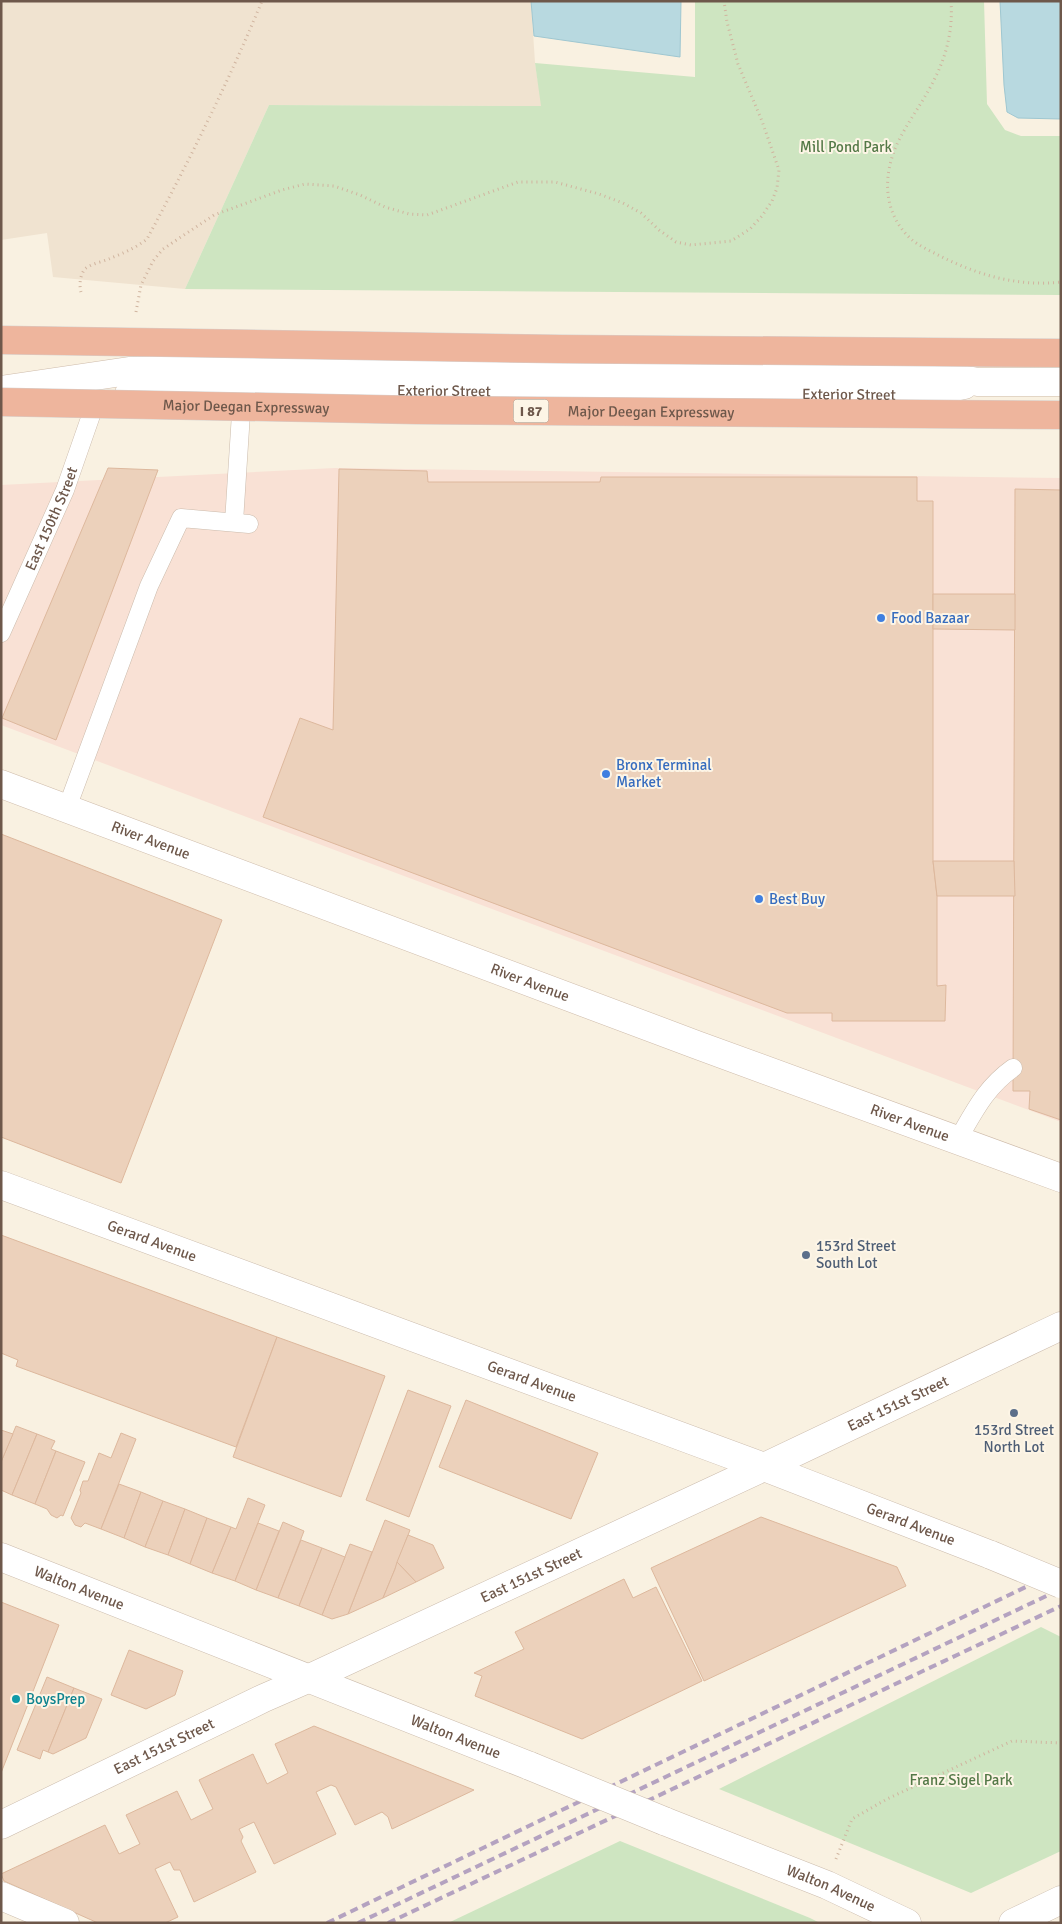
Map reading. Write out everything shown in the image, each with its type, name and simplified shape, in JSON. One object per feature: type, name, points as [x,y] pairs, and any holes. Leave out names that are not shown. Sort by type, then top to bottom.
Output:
[{"type":"highway","points":[[1,340],[560,349],[1061,353]]},
{"type":"highway","name":"Major Deegan Expressway","points":[[1,402],[407,410],[1061,415]]},
{"type":"street","name":"Exterior Street","points":[[1,390],[129,371],[242,378],[916,395],[978,382],[1061,382]]},
{"type":"street","name":"Exterior Street","points":[[1,416],[96,401],[135,392],[242,378]]},
{"type":"street","name":"River Avenue","points":[[1,784],[957,1141],[1061,1178]]},
{"type":"street","name":"Gerard Avenue","points":[[1,1185],[764,1467],[1061,1584]]},
{"type":"street","name":"East 151st Street","points":[[1,1825],[264,1698],[764,1467],[1061,1326]]},
{"type":"street","name":"Walton Avenue","points":[[1,1557],[828,1885],[907,1923]]},
{"type":"street","points":[[1,1896],[65,1923]]},
{"type":"street","points":[[1012,1923],[1061,1900]]},
{"type":"lane","points":[[67,808],[149,586],[181,518],[242,523],[240,449],[242,378]]},
{"type":"lane","name":"East 150th Street","points":[[1,633],[65,490],[96,401]]},
{"type":"lane","points":[[957,1141],[984,1095],[998,1079],[1013,1068]]},
{"type":"path","points":[[81,292],[80,282],[83,272],[90,266],[111,258],[147,239],[188,162],[222,92],[262,1]]},
{"type":"path","points":[[138,298],[141,285],[152,261],[163,249],[214,216],[282,190],[305,184],[334,186],[360,195],[385,207],[409,214],[427,215],[518,182],[555,182],[599,194],[623,203],[641,213],[659,230],[676,242],[691,245],[731,241],[750,229],[767,208],[777,188],[779,170],[762,121],[738,64],[727,22],[724,1]]},
{"type":"path","points":[[951,1],[952,27],[945,54],[935,79],[898,143],[891,159],[888,172],[887,195],[893,218],[908,236],[971,271],[993,278],[1040,283],[1061,282]]},
{"type":"path","points":[[828,1885],[842,1841],[852,1819],[887,1799],[1012,1741],[1061,1742]]},
{"type":"shaded area","points":[[1,1],[531,1],[535,63],[542,106],[269,105],[185,289],[53,277],[47,233],[1,240]]},
{"type":"shaded area","name":"Bronx Terminal Market","points":[[335,468],[1061,478],[1061,1122],[1,725],[1,485]]},
{"type":"green space","name":"Mill Pond Park","points":[[695,1],[984,1],[987,104],[1005,130],[1021,136],[1061,136],[1061,295],[185,289],[269,105],[541,106],[535,63],[695,77]]},
{"type":"green space","name":"Franz Sigel Park","points":[[1041,1627],[1061,1637],[1061,1851],[971,1893],[719,1789]]},
{"type":"green space","points":[[620,1841],[810,1918],[820,1923],[448,1923]]},
{"type":"water","points":[[531,1],[681,1],[680,57],[534,36]]},
{"type":"water","points":[[1000,1],[1061,1],[1061,119],[1018,118],[1007,112]]},
{"type":"building","points":[[108,468],[158,470],[56,740],[2,718]]},
{"type":"building","name":"Bronx Terminal Market","points":[[339,469],[427,471],[428,482],[600,482],[601,477],[917,477],[917,501],[933,501],[933,861],[937,896],[937,986],[946,985],[945,1021],[832,1021],[832,1013],[787,1013],[263,817],[300,718],[333,730]]},
{"type":"building","points":[[1015,489],[1061,490],[1061,1120],[1029,1109],[1030,1091],[1013,1091]]},
{"type":"building","points":[[933,594],[1015,594],[1015,630],[933,629]]},
{"type":"building","points":[[1,834],[222,920],[121,1183],[1,1137]]},
{"type":"building","points":[[933,861],[1014,861],[1015,896],[937,896]]},
{"type":"building","points":[[1,1235],[277,1337],[236,1447],[16,1366],[18,1360],[1,1353]]},
{"type":"building","points":[[277,1337],[385,1376],[341,1497],[233,1457]]},
{"type":"building","points":[[408,1390],[451,1406],[409,1517],[366,1500]]},
{"type":"building","points":[[466,1400],[598,1453],[571,1519],[439,1467]]},
{"type":"building","points":[[16,1426],[37,1434],[12,1495],[1,1490],[1,1462]]},
{"type":"building","points":[[1,1430],[13,1434],[1,1462]]},
{"type":"building","points":[[121,1433],[136,1439],[101,1529],[85,1523],[81,1527],[75,1525],[71,1518],[81,1493],[83,1481],[88,1481],[99,1453],[111,1458]]},
{"type":"building","points":[[37,1434],[55,1441],[51,1449],[56,1451],[35,1504],[12,1495]]},
{"type":"building","points":[[56,1451],[85,1462],[63,1516],[61,1515],[57,1518],[51,1515],[47,1509],[35,1504]]},
{"type":"building","points":[[119,1484],[141,1492],[124,1538],[101,1529]]},
{"type":"building","points":[[141,1492],[163,1501],[145,1547],[124,1538]]},
{"type":"building","points":[[248,1498],[265,1505],[235,1581],[212,1573],[231,1527],[236,1529]]},
{"type":"building","points":[[163,1501],[185,1509],[168,1555],[145,1547]]},
{"type":"building","points":[[185,1509],[207,1518],[190,1564],[168,1555]]},
{"type":"building","points":[[761,1517],[897,1567],[906,1586],[704,1681],[651,1568]]},
{"type":"building","points":[[207,1518],[231,1527],[212,1573],[190,1564]]},
{"type":"building","points":[[385,1520],[410,1530],[395,1569],[383,1598],[348,1614]]},
{"type":"building","points":[[283,1522],[304,1531],[278,1598],[256,1590]]},
{"type":"building","points":[[258,1523],[279,1531],[256,1590],[235,1581]]},
{"type":"building","points":[[408,1535],[433,1545],[444,1568],[416,1582],[397,1562]]},
{"type":"building","points":[[301,1540],[322,1548],[299,1606],[278,1598]]},
{"type":"building","points":[[350,1544],[372,1552],[348,1614],[332,1619],[322,1615]]},
{"type":"building","points":[[322,1548],[345,1557],[322,1615],[299,1606]]},
{"type":"building","points":[[397,1562],[416,1582],[383,1598],[395,1569]]},
{"type":"building","points":[[624,1579],[633,1598],[656,1587],[702,1681],[582,1739],[475,1696],[482,1676],[474,1673],[524,1649],[515,1632]]},
{"type":"building","name":"BoysPrep","points":[[1,1602],[59,1625],[1,1773]]},
{"type":"building","points":[[129,1650],[183,1671],[175,1695],[146,1709],[111,1695]]},
{"type":"building","points":[[47,1677],[74,1688],[48,1752],[43,1750],[40,1759],[17,1750]]},
{"type":"building","points":[[74,1688],[102,1699],[86,1738],[53,1754],[48,1752]]},
{"type":"building","points":[[314,1726],[474,1790],[392,1829],[388,1817],[382,1812],[355,1825],[336,1787],[331,1785],[316,1792],[336,1834],[274,1864],[254,1822],[239,1829],[243,1837],[241,1841],[256,1872],[194,1902],[180,1870],[174,1870],[170,1862],[155,1869],[178,1917],[165,1923],[98,1923],[4,1881],[1,1874],[105,1825],[119,1854],[140,1844],[126,1815],[177,1791],[191,1820],[213,1809],[199,1780],[253,1754],[267,1784],[288,1773],[275,1744]]},
{"type":"railway","points":[[327,1923],[1061,1570]]},
{"type":"railway","points":[[358,1923],[1061,1589]]},
{"type":"railway","points":[[388,1923],[1061,1606]]},
{"type":"place","name":"Food Bazaar","points":[[881,618]]},
{"type":"place","name":"Bronx Terminal Market","points":[[606,774]]},
{"type":"place","name":"Best Buy","points":[[759,899]]},
{"type":"place","name":"153rd Street South Lot","points":[[806,1255]]},
{"type":"place","name":"153rd Street North Lot","points":[[1014,1413]]},
{"type":"place","name":"BoysPrep","points":[[16,1699]]}]
